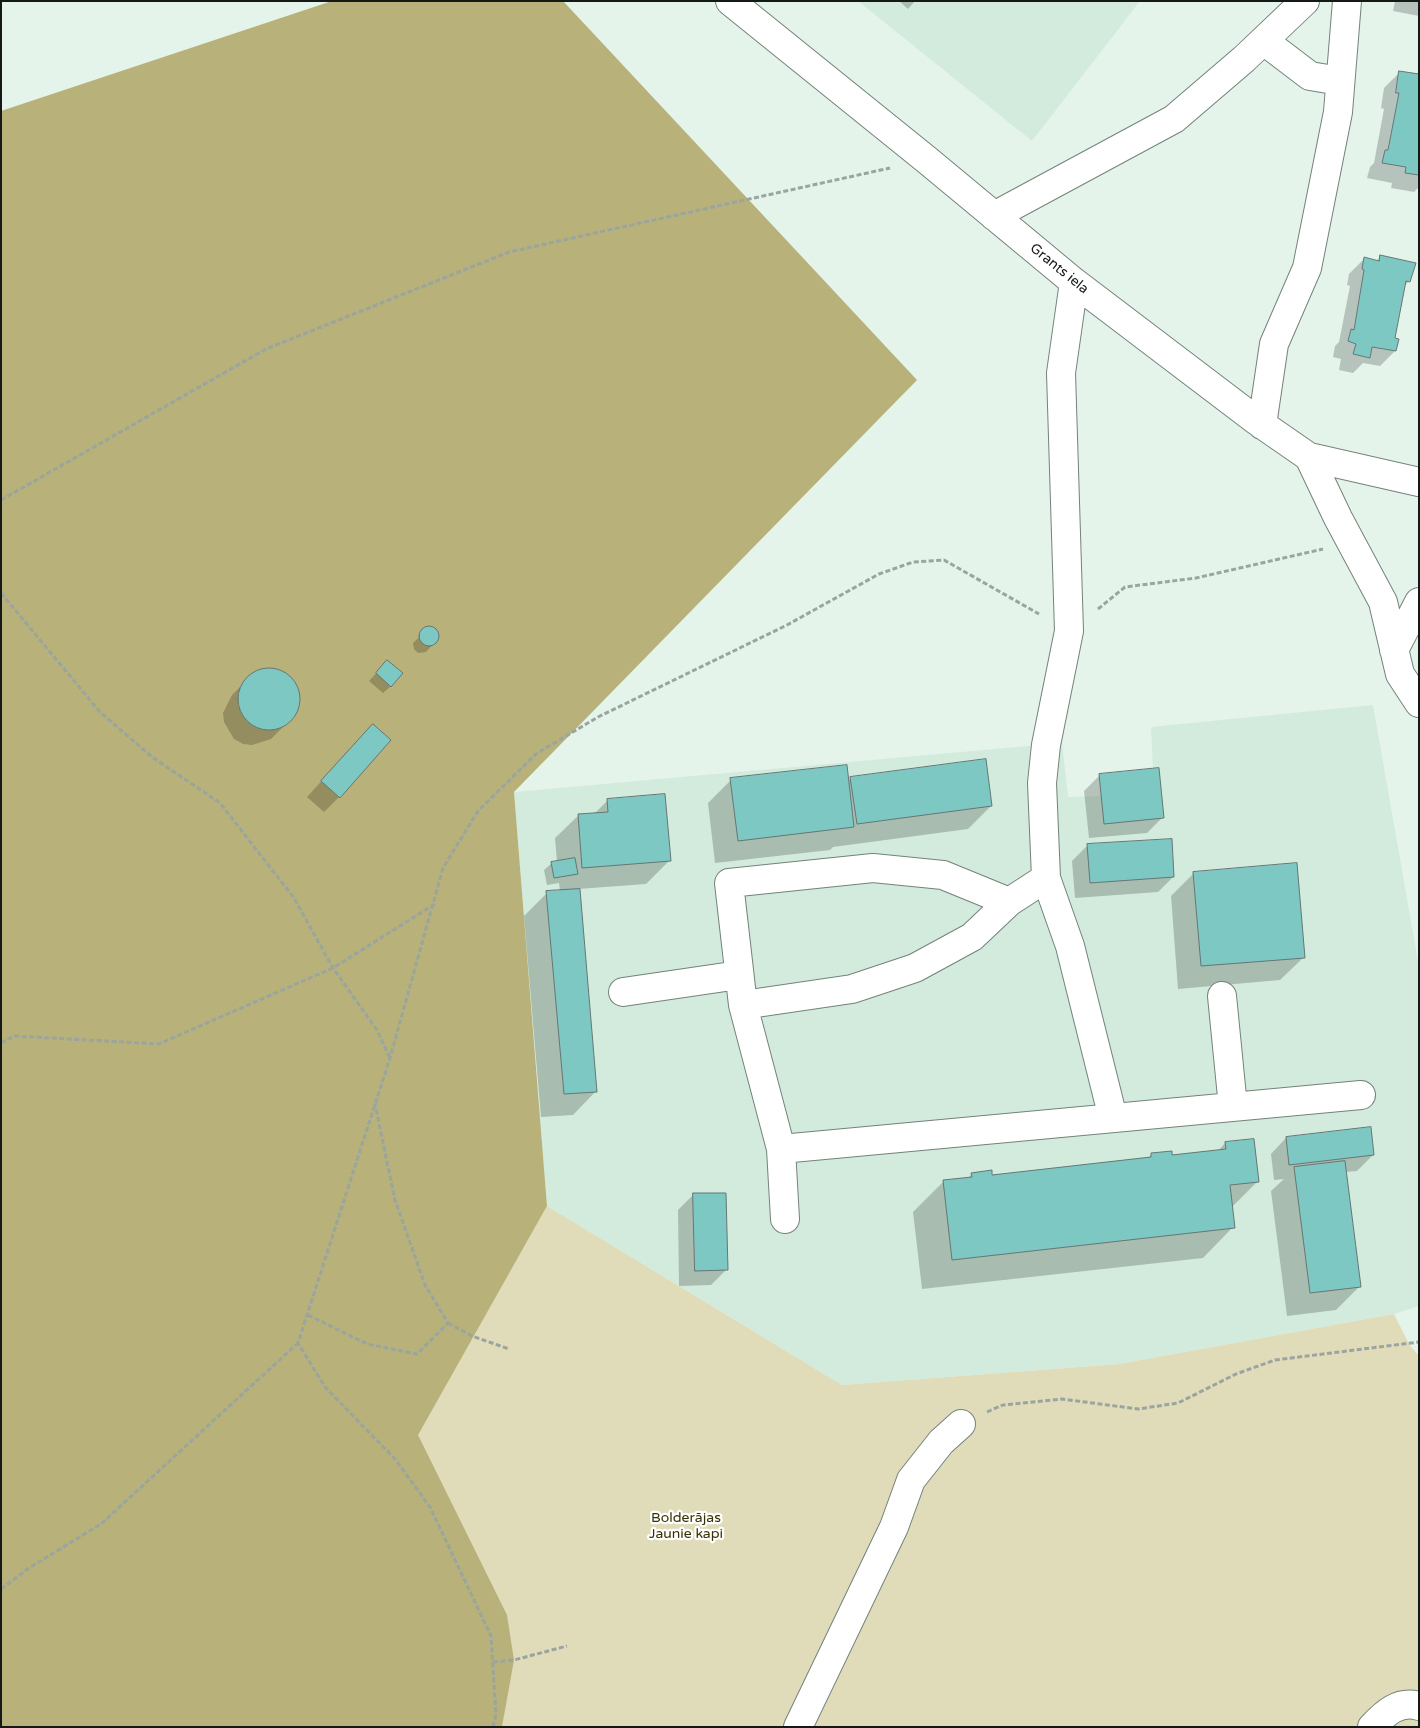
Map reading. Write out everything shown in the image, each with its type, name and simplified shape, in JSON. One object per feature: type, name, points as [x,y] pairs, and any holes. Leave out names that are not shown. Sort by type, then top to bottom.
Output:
[{"type":"street","name":"Grants iela","points":[[730,1],[1074,282],[1262,425],[1309,457],[1419,482]]},
{"type":"street","points":[[994,216],[1174,119],[1264,41],[1305,1]]},
{"type":"street","points":[[1262,425],[1274,344],[1307,268],[1338,112],[1347,1]]},
{"type":"street","points":[[1264,41],[1310,76],[1340,81]]},
{"type":"street","points":[[1074,282],[1060,373],[1069,631],[1046,745],[1042,783],[1046,878],[1070,946],[1113,1118]]},
{"type":"street","points":[[1309,457],[1338,518],[1383,602],[1400,674],[1419,703]]},
{"type":"street","points":[[1394,650],[1419,602]]},
{"type":"street","points":[[785,1219],[781,1149],[743,1005],[729,882],[873,868],[943,875],[1009,902]]},
{"type":"street","points":[[743,1005],[852,989],[915,968],[972,937],[1009,902],[1046,878]]},
{"type":"street","points":[[623,992],[739,975]]},
{"type":"street","points":[[1222,996],[1233,1107]]},
{"type":"street","points":[[781,1149],[1361,1095]]},
{"type":"street","points":[[798,1727],[894,1527],[911,1480],[940,1442],[961,1424]]},
{"type":"street","points":[[1372,1727],[1387,1710],[1410,1703],[1419,1706]]},
{"type":"path","points":[[1,500],[266,349],[509,252],[927,160]]},
{"type":"path","points":[[1,1589],[30,1568],[102,1524],[298,1343],[390,1058],[435,904],[443,868],[478,811],[536,754],[598,717],[788,625],[879,574],[913,562],[944,560],[1069,631],[1125,587],[1196,578],[1352,541]]},
{"type":"path","points":[[1,593],[100,712],[152,757],[220,803],[294,898],[333,968],[377,1030],[390,1058]]},
{"type":"path","points":[[1,1043],[14,1036],[159,1044],[333,968],[435,904]]},
{"type":"path","points":[[375,1104],[395,1200],[425,1285],[448,1323],[472,1336],[509,1349]]},
{"type":"path","points":[[308,1315],[367,1344],[417,1354],[448,1323]]},
{"type":"path","points":[[961,1424],[1003,1405],[1062,1399],[1138,1409],[1178,1403],[1236,1374],[1275,1360],[1419,1342]]},
{"type":"path","points":[[298,1343],[325,1387],[395,1459],[430,1506],[491,1636],[496,1714],[493,1727]]},
{"type":"path","points":[[493,1662],[514,1660],[567,1646]]},
{"type":"shaded area","points":[[332,1],[563,1],[917,380],[514,792],[547,1206],[418,1435],[507,1615],[514,1660],[502,1727],[1,1727],[1,111]]},
{"type":"shaded area","points":[[858,1],[1140,1],[1032,141]]},
{"type":"shaded area","points":[[1373,705],[1419,967],[1419,1306],[1394,1314],[1119,1364],[842,1385],[547,1206],[514,792],[1062,743],[1068,797],[1101,796],[1099,774],[1153,768],[1151,727]]},
{"type":"green space","name":"Bolderājas Jaunie kapi","points":[[547,1206],[842,1385],[1119,1364],[1394,1314],[1409,1344],[1419,1356],[1419,1727],[502,1727],[513,1660],[417,1435]]},
{"type":"building","points":[[1399,71],[1419,74],[1419,175],[1405,173],[1406,167],[1382,163],[1385,150],[1388,150],[1399,93],[1396,93]]},
{"type":"building","points":[[1380,255],[1416,263],[1410,282],[1406,281],[1395,338],[1399,339],[1396,351],[1372,347],[1370,358],[1353,354],[1356,344],[1348,341],[1351,329],[1354,330],[1364,270],[1362,269],[1364,257],[1379,261]]},
{"type":"building","points":[[429,626],[436,629],[439,636],[436,643],[429,646],[422,643],[419,636],[422,629]]},
{"type":"building","points":[[387,660],[403,673],[391,687],[376,673]]},
{"type":"building","points":[[269,668],[286,673],[291,677],[295,682],[300,699],[295,716],[291,721],[286,725],[269,730],[252,725],[247,721],[243,716],[238,699],[243,682],[247,677],[252,673]]},
{"type":"building","points":[[373,724],[391,740],[340,798],[321,781]]},
{"type":"building","points":[[986,759],[992,806],[857,824],[850,777]]},
{"type":"building","points":[[847,765],[854,827],[738,841],[730,778]]},
{"type":"building","points":[[1159,768],[1164,818],[1104,824],[1099,774]]},
{"type":"building","points":[[665,794],[671,861],[582,868],[578,814],[608,812],[607,799]]},
{"type":"building","points":[[1172,839],[1174,877],[1090,883],[1087,844]]},
{"type":"building","points":[[575,858],[578,874],[554,878],[551,862]]},
{"type":"building","points":[[1297,863],[1305,958],[1201,966],[1193,872]]},
{"type":"building","points":[[580,889],[597,1092],[564,1094],[546,891]]},
{"type":"building","points":[[1371,1127],[1374,1155],[1289,1165],[1286,1137]]},
{"type":"building","points":[[1254,1139],[1259,1182],[1230,1185],[1235,1228],[952,1260],[943,1180],[972,1177],[971,1173],[992,1170],[992,1175],[1151,1157],[1151,1153],[1172,1151],[1172,1155],[1226,1149],[1225,1142]]},
{"type":"building","points":[[1345,1161],[1361,1287],[1310,1293],[1294,1167]]},
{"type":"building","points":[[693,1193],[726,1193],[728,1270],[695,1271]]}]
